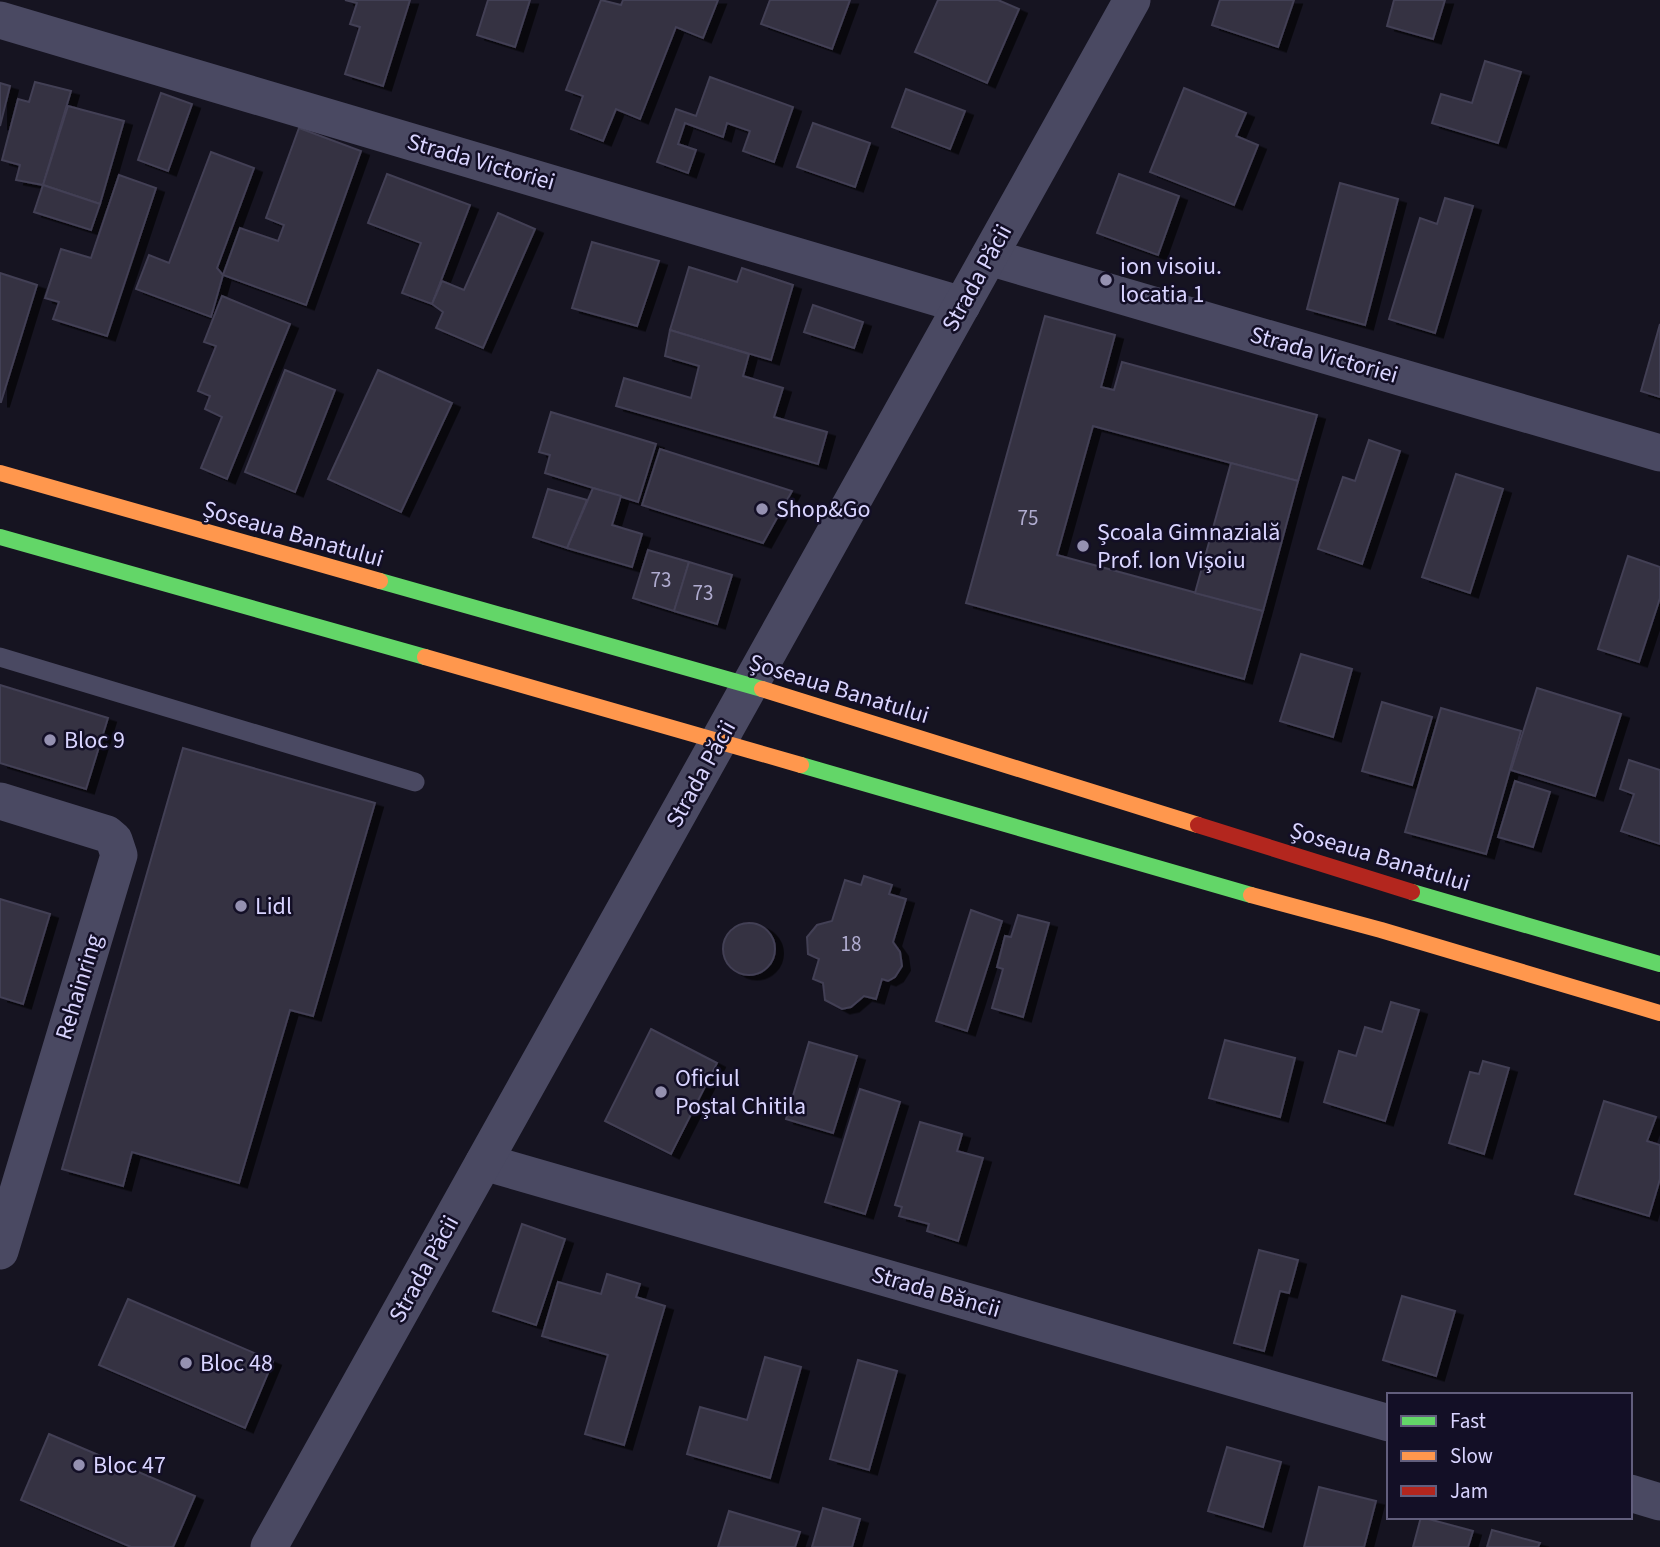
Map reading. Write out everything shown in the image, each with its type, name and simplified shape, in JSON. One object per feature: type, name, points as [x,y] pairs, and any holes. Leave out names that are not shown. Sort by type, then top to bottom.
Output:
[{"type":"main road","name":"Șoseaua Banatului","points":[[0,473],[750,685],[1393,886],[1660,964]]},
{"type":"main road","points":[[0,537],[720,741],[1128,862],[1381,930],[1660,1013]]},
{"type":"street","name":"Strada Păcii","points":[[269,1547],[1132,0]]},
{"type":"street","name":"Strada Victoriei","points":[[0,20],[962,305]]},
{"type":"street","name":"Strada Victoriei","points":[[989,257],[1660,453]]},
{"type":"street","name":"Rehainring","points":[[0,800],[107,834],[114,840],[119,855],[1,1244]]},
{"type":"street","name":"Strada Băncii","points":[[484,1162],[1387,1422]]},
{"type":"street","points":[[1632,1494],[1660,1502]]},
{"type":"lane","points":[[0,657],[415,782]]},
{"type":"building","points":[[345,0],[410,0],[383,86],[345,74],[360,27],[350,24],[357,3]]},
{"type":"building","points":[[488,0],[530,0],[515,47],[477,35]]},
{"type":"building","points":[[601,0],[621,5],[623,0],[718,0],[703,38],[676,27],[640,119],[616,109],[603,141],[571,129],[583,96],[566,90]]},
{"type":"building","points":[[770,0],[850,0],[832,49],[761,24]]},
{"type":"building","points":[[938,0],[998,0],[1019,9],[987,83],[915,52]]},
{"type":"building","points":[[1220,0],[1294,0],[1278,47],[1212,25]]},
{"type":"building","points":[[1394,0],[1445,0],[1433,39],[1387,26]]},
{"type":"building","points":[[1485,61],[1521,72],[1498,143],[1432,123],[1441,94],[1472,103]]},
{"type":"building","points":[[710,77],[793,107],[774,162],[743,151],[750,131],[727,123],[723,137],[685,123],[678,144],[696,150],[688,173],[657,162],[676,109],[696,116]]},
{"type":"building","points":[[35,82],[71,91],[43,185],[16,180],[20,165],[2,160],[18,99],[29,102]]},
{"type":"building","points":[[0,83],[10,86],[0,126]]},
{"type":"building","points":[[1184,88],[1246,113],[1236,136],[1258,145],[1234,205],[1150,172]]},
{"type":"building","points":[[906,89],[965,111],[950,149],[892,127]]},
{"type":"building","points":[[161,93],[192,104],[168,171],[138,160]]},
{"type":"building","points":[[68,106],[124,121],[100,204],[43,185]]},
{"type":"building","points":[[813,123],[870,143],[855,187],[797,167]]},
{"type":"building","points":[[299,128],[361,151],[306,305],[223,275],[240,228],[278,241],[284,225],[266,218]]},
{"type":"building","points":[[211,152],[254,168],[217,268],[223,275],[211,317],[136,289],[149,255],[169,263]]},
{"type":"building","points":[[387,174],[470,205],[432,304],[402,293],[421,243],[368,223]]},
{"type":"building","points":[[1119,174],[1179,196],[1158,255],[1097,233]]},
{"type":"building","points":[[119,175],[156,188],[107,336],[53,319],[59,302],[45,298],[61,249],[91,258]]},
{"type":"building","points":[[1340,183],[1398,199],[1365,325],[1307,309]]},
{"type":"building","points":[[43,185],[100,204],[91,230],[34,212]]},
{"type":"building","points":[[1445,198],[1473,206],[1435,333],[1389,319],[1420,218],[1437,224]]},
{"type":"building","points":[[498,213],[535,229],[483,348],[436,328],[443,312],[432,304],[442,281],[464,290]]},
{"type":"building","points":[[592,242],[659,261],[637,326],[572,308]]},
{"type":"building","points":[[689,267],[737,282],[742,268],[793,285],[771,360],[670,330]]},
{"type":"building","points":[[0,273],[37,285],[1,402],[0,402]]},
{"type":"building","points":[[222,296],[290,324],[227,479],[201,468],[222,417],[205,409],[210,396],[198,391],[216,346],[204,342]]},
{"type":"building","points":[[813,305],[863,322],[854,348],[804,332]]},
{"type":"building","points":[[1045,316],[1115,335],[1101,387],[1114,390],[1122,362],[1317,415],[1298,481],[1093,426],[1057,555],[1263,611],[1244,679],[966,603]]},
{"type":"building","points":[[1660,324],[1660,397],[1641,391]]},
{"type":"building","points":[[670,330],[749,354],[743,376],[783,388],[774,417],[827,432],[818,464],[616,406],[624,378],[691,398],[699,366],[665,356]]},
{"type":"building","points":[[285,370],[335,390],[295,492],[245,472]]},
{"type":"building","points":[[378,370],[452,403],[401,512],[328,479]]},
{"type":"building","points":[[551,412],[656,444],[638,502],[545,473],[550,455],[539,452]]},
{"type":"building","points":[[1369,440],[1400,451],[1362,564],[1318,549],[1343,477],[1355,481]]},
{"type":"building","points":[[660,449],[792,491],[763,543],[642,505]]},
{"type":"building","points":[[1231,463],[1298,481],[1263,611],[1195,593]]},
{"type":"building","points":[[1456,474],[1503,489],[1470,593],[1422,577]]},
{"type":"building","points":[[593,488],[621,496],[612,525],[642,534],[632,567],[567,548]]},
{"type":"building","points":[[548,489],[587,500],[567,548],[533,537]]},
{"type":"building","points":[[648,550],[689,562],[674,611],[633,598]]},
{"type":"building","points":[[1628,556],[1660,567],[1660,598],[1639,662],[1598,649]]},
{"type":"building","points":[[689,562],[732,575],[717,624],[674,611]]},
{"type":"building","points":[[1301,654],[1352,669],[1333,737],[1280,721]]},
{"type":"building","name":"Bloc 9","points":[[0,685],[108,718],[86,789],[0,763]]},
{"type":"building","points":[[1537,688],[1621,714],[1595,796],[1511,770]]},
{"type":"building","points":[[1382,702],[1432,717],[1412,785],[1362,771]]},
{"type":"building","points":[[1441,708],[1521,731],[1486,854],[1405,832]]},
{"type":"building","name":"Lidl","points":[[183,748],[375,803],[313,1016],[290,1010],[239,1183],[132,1152],[123,1186],[62,1169]]},
{"type":"building","points":[[1629,760],[1660,770],[1660,844],[1621,831],[1634,794],[1620,789]]},
{"type":"building","points":[[1515,781],[1550,792],[1533,847],[1498,837]]},
{"type":"building","points":[[864,876],[892,885],[889,894],[906,899],[893,942],[900,952],[902,966],[895,977],[888,981],[882,979],[876,999],[864,996],[851,1007],[842,1009],[825,1000],[823,983],[813,979],[819,959],[808,954],[807,937],[817,925],[832,921],[845,880],[861,885]]},
{"type":"building","points":[[0,899],[50,914],[23,1004],[0,997]]},
{"type":"building","points":[[971,910],[1002,921],[967,1031],[936,1021]]},
{"type":"building","points":[[1018,915],[1049,923],[1023,1017],[992,1008],[1003,969],[997,967],[1005,936],[1011,937]]},
{"type":"building","points":[[749,923],[768,930],[775,949],[768,968],[749,975],[730,968],[723,949],[730,930]]},
{"type":"building","points":[[1391,1002],[1419,1010],[1385,1121],[1324,1102],[1339,1051],[1356,1056],[1365,1027],[1382,1032]]},
{"type":"building","name":"Oficiul Poștal Chitila","points":[[651,1029],[717,1063],[671,1154],[605,1121]]},
{"type":"building","points":[[1225,1040],[1295,1058],[1280,1117],[1209,1098]]},
{"type":"building","points":[[809,1042],[857,1056],[833,1133],[786,1119]]},
{"type":"building","points":[[1483,1061],[1509,1068],[1484,1154],[1449,1143],[1470,1072],[1479,1074]]},
{"type":"building","points":[[860,1089],[900,1102],[865,1214],[825,1202]]},
{"type":"building","points":[[1604,1101],[1656,1117],[1647,1141],[1660,1145],[1660,1179],[1649,1216],[1575,1194]]},
{"type":"building","points":[[920,1122],[962,1134],[957,1151],[983,1158],[958,1241],[927,1231],[929,1224],[899,1216],[902,1207],[895,1205]]},
{"type":"building","points":[[522,1224],[565,1239],[536,1325],[493,1311]]},
{"type":"building","points":[[1259,1250],[1298,1260],[1289,1293],[1280,1291],[1264,1351],[1234,1343]]},
{"type":"building","points":[[607,1274],[640,1284],[636,1297],[665,1306],[624,1445],[585,1434],[608,1355],[542,1336],[558,1282],[601,1294]]},
{"type":"building","points":[[1402,1296],[1455,1311],[1436,1376],[1383,1360]]},
{"type":"building","name":"Bloc 48","points":[[128,1299],[273,1361],[245,1428],[99,1365]]},
{"type":"building","points":[[765,1357],[801,1367],[770,1478],[687,1454],[700,1407],[747,1420]]},
{"type":"building","points":[[858,1360],[897,1371],[869,1470],[830,1459]]},
{"type":"building","name":"Bloc 47","points":[[49,1434],[195,1496],[173,1547],[131,1547],[21,1500]]},
{"type":"building","points":[[1227,1447],[1281,1462],[1263,1527],[1208,1511]]},
{"type":"building","points":[[1319,1487],[1376,1501],[1364,1547],[1304,1547]]},
{"type":"building","points":[[823,1508],[860,1519],[852,1547],[812,1547]]},
{"type":"building","points":[[729,1511],[800,1532],[795,1547],[718,1547]]},
{"type":"building","points":[[1420,1519],[1473,1531],[1468,1547],[1413,1547]]},
{"type":"building","points":[[1492,1530],[1540,1543],[1538,1547],[1487,1547]]},
{"type":"traffic: fast","points":[[0,537],[425,657]]},
{"type":"traffic: fast","points":[[380,581],[762,689]]},
{"type":"traffic: fast","points":[[801,765],[1251,895]]},
{"type":"traffic: fast","points":[[1412,892],[1660,964]]},
{"type":"traffic: slow","points":[[0,473],[380,581]]},
{"type":"traffic: slow","points":[[425,657],[801,765]]},
{"type":"traffic: slow","points":[[762,689],[1198,825]]},
{"type":"traffic: slow","points":[[1251,895],[1381,930],[1660,1013]]},
{"type":"traffic: jam","points":[[1198,825],[1412,892]]},
{"type":"place","name":"ion visoiu. locatia 1","points":[[1106,280]]},
{"type":"place","name":"Shop&Go","points":[[762,509]]},
{"type":"place","name":"Școala Gimnazială Prof. Ion Vişoiu","points":[[1083,546]]},
{"type":"place","name":"Bloc 9","points":[[50,740]]},
{"type":"place","name":"Lidl","points":[[241,906]]},
{"type":"place","name":"Oficiul Poștal Chitila","points":[[661,1092]]},
{"type":"place","name":"Bloc 48","points":[[186,1363]]},
{"type":"place","name":"Bloc 47","points":[[79,1465]]}]
